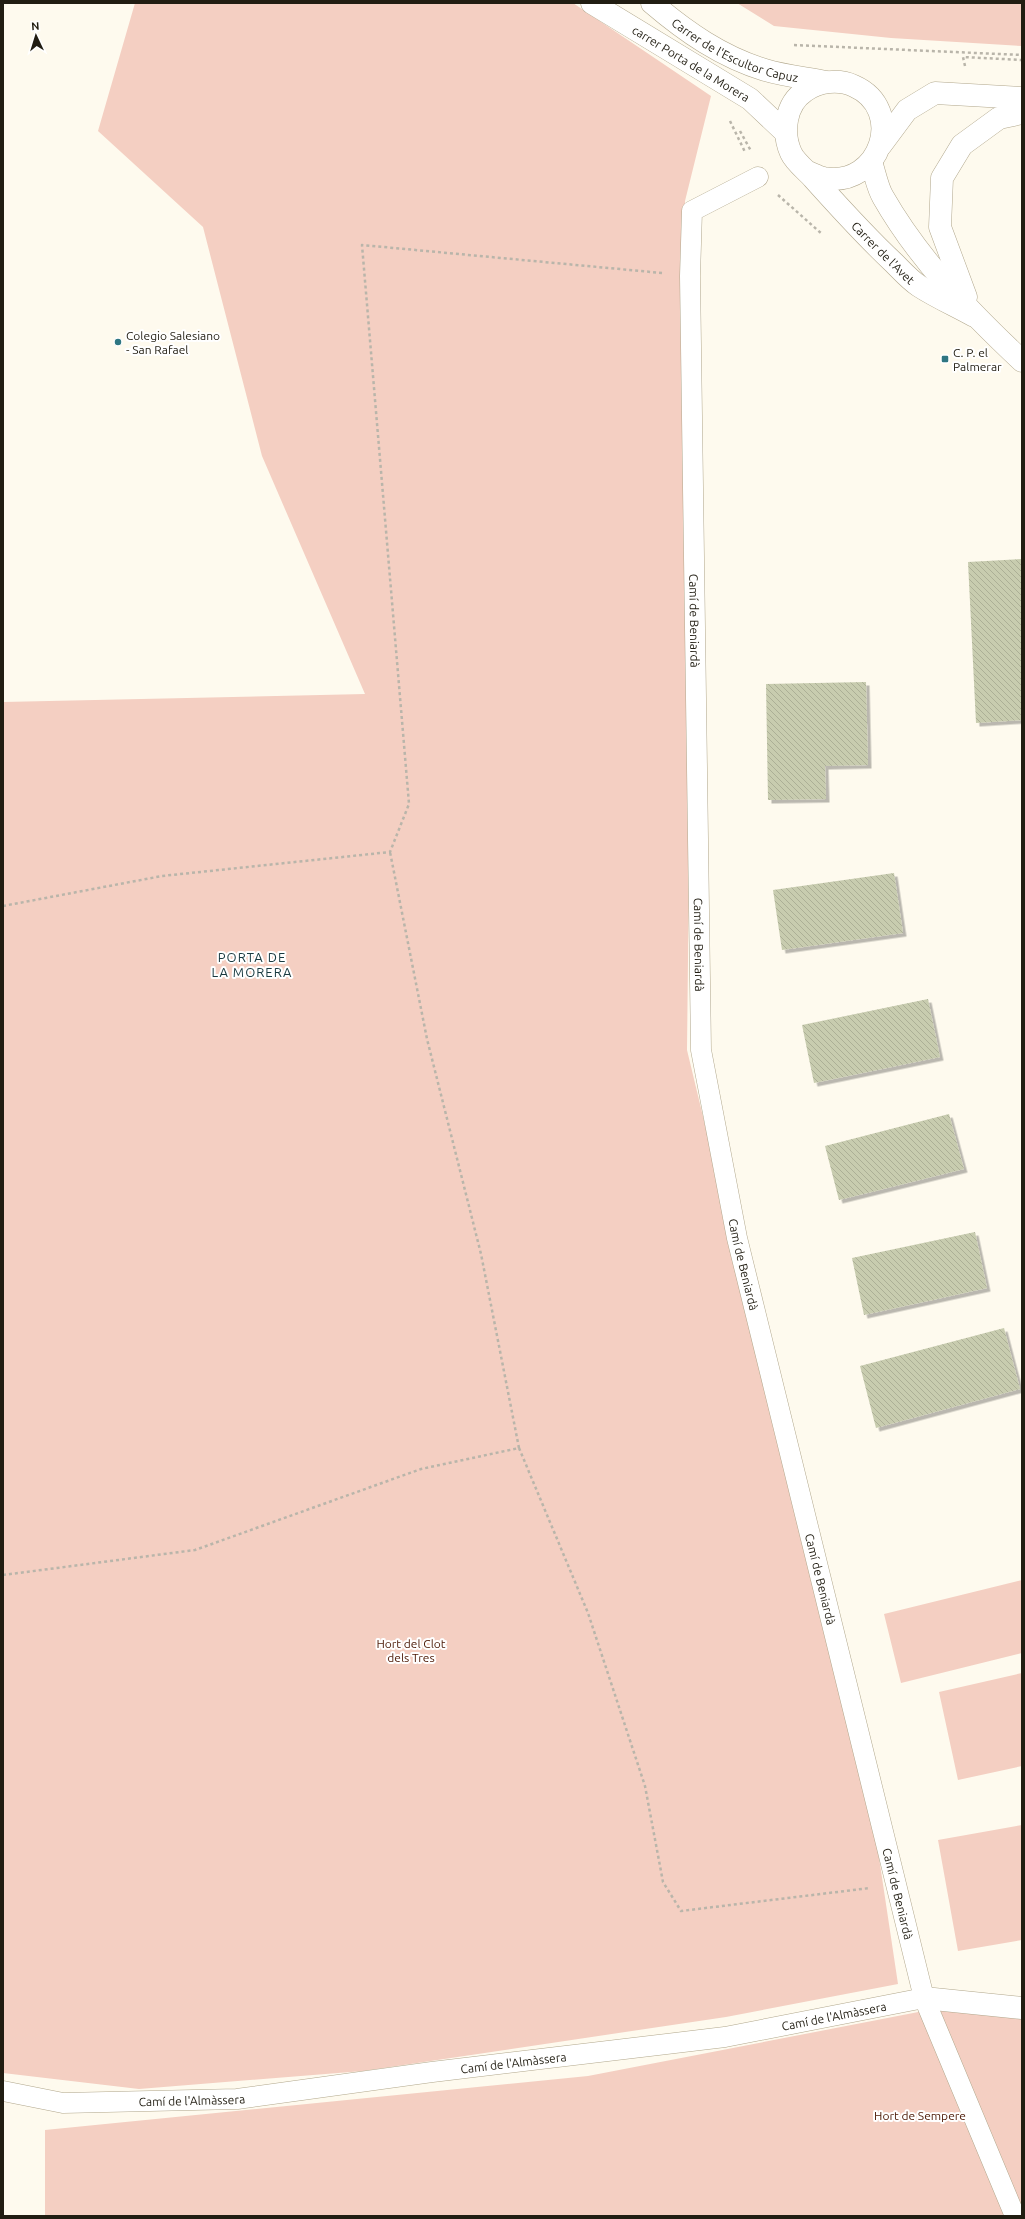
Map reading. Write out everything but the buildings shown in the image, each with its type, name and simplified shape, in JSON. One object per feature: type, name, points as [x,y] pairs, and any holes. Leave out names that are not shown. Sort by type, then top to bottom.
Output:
[{"type":"street","name":"carrer Porta de la Morera","points":[[592,3],[750,99],[785,132]]},
{"type":"street","name":"Carrer de l'Escultor Capuz","points":[[652,3],[668,17],[714,49],[767,70],[826,82]]},
{"type":"street","points":[[876,154],[883,131],[881,117],[875,104],[866,93],[854,86],[840,82],[826,82],[805,91],[790,109],[785,132],[791,155],[808,172],[824,178],[841,179],[858,173],[876,154],[908,110],[935,93],[1022,98]]},
{"type":"street","points":[[974,316],[956,275],[940,227],[942,178],[962,145],[999,118],[1022,113]]},
{"type":"street","name":"Carrer de l'Avet","points":[[876,154],[882,196],[923,257],[974,316],[1022,361]]},
{"type":"street","name":"Carrer de l'Avet","points":[[808,172],[866,237],[918,285],[974,316]]},
{"type":"street","name":"Camí de Beniardà","points":[[758,177],[692,211],[690,276],[701,1050],[737,1238],[924,1998],[1015,2216]]},
{"type":"street","name":"Camí de l'Almàssera","points":[[3,2091],[62,2103],[237,2099],[432,2072],[725,2037],[924,1998],[1022,2008]]},
{"type":"path","points":[[963,57],[1022,60]]},
{"type":"path","points":[[690,276],[362,244],[409,804],[390,852],[427,1039],[481,1254],[519,1448],[588,1613],[645,1786],[663,1882],[681,1911],[896,1885]]},
{"type":"path","points":[[3,906],[162,876],[390,852]]},
{"type":"path","points":[[3,1575],[196,1550],[421,1469],[519,1448]]},
{"type":"green space","name":"Hort del Clot dels Tres","points":[[135,3],[573,3],[711,96],[685,201],[690,781],[687,1050],[875,1831],[898,1984],[726,2017],[363,2071],[139,2089],[3,2073],[3,702],[365,694],[262,456],[203,227],[98,131]]},
{"type":"green space","points":[[737,3],[1022,3],[1022,46],[891,38],[774,26]]},
{"type":"green space","points":[[1022,1580],[1022,1653],[901,1683],[884,1614]]},
{"type":"green space","points":[[1022,1673],[1022,1766],[958,1780],[939,1692]]},
{"type":"green space","points":[[1022,1825],[1022,1940],[958,1951],[938,1840]]},
{"type":"green space","name":"Hort de Sempere","points":[[939,2008],[1022,2015],[1022,2216],[45,2216],[45,2130],[588,2076]]},
{"type":"place","name":"Colegio Salesiano - San Rafael","points":[[118,342]]},
{"type":"place","name":"C. P. el Palmerar","points":[[945,359]]},
{"type":"district","name":"PORTA DE LA MORERA","points":[[252,964]]}]
